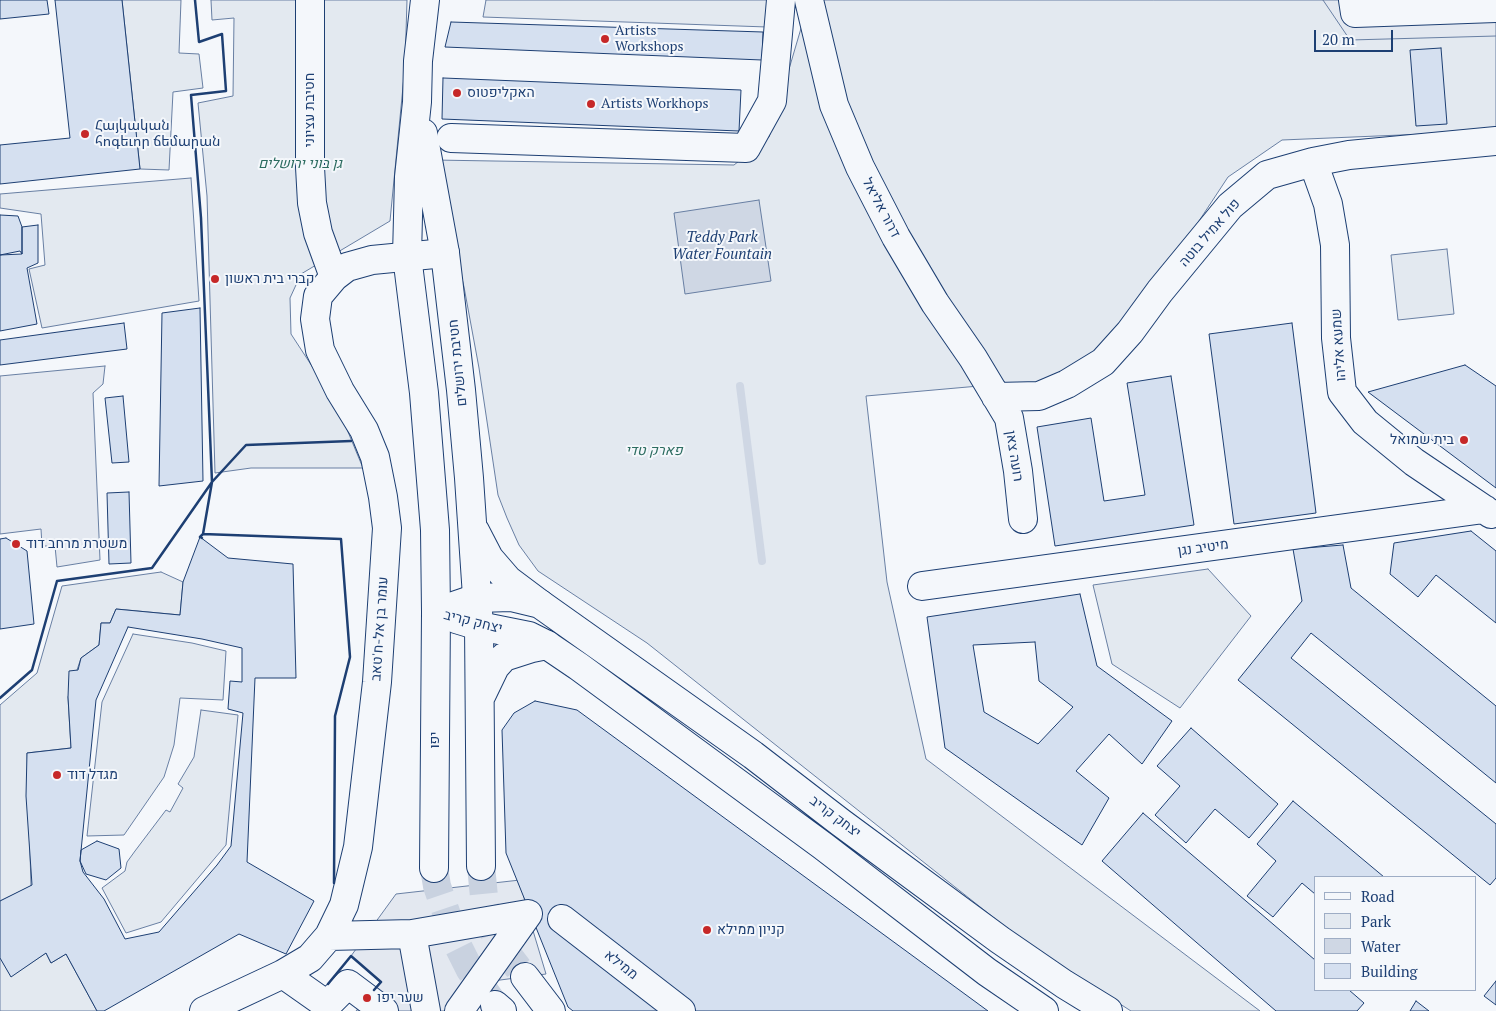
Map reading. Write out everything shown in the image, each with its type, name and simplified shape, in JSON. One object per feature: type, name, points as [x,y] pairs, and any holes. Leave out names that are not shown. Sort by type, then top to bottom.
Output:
[{"type":"main road","name":"חטיבת עציוני","points":[[310,0],[310,167],[312,203],[318,233],[334,277]]},
{"type":"main road","name":"חטיבת ירושלים","points":[[425,0],[418,62],[418,102],[410,177],[407,256],[425,412],[435,530],[436,612]]},
{"type":"main road","points":[[451,138],[746,148],[772,101],[781,0]]},
{"type":"main road","name":"דרור אליאל","points":[[809,0],[834,105],[860,167],[896,237],[935,303],[973,358],[996,396]]},
{"type":"main road","points":[[1353,0],[1355,13],[1496,8]]},
{"type":"main road","name":"חטיבת ירושלים","points":[[418,102],[444,253],[461,390],[479,626]]},
{"type":"main road","name":"פול אמיל בוטה","points":[[996,396],[1038,396],[1067,384],[1103,362],[1130,332],[1160,291],[1230,206],[1267,175],[1313,162],[1349,155],[1496,141]]},
{"type":"main road","name":"שמעא אליהו","points":[[1313,162],[1328,204],[1335,245],[1336,338],[1342,392],[1365,422],[1414,462],[1490,513]]},
{"type":"main road","points":[[334,277],[348,267],[372,260],[444,253]]},
{"type":"main road","name":"עומר בן אל-ח'טאב","points":[[204,1011],[283,974],[310,958],[329,936],[344,905],[358,847],[377,682],[387,528],[375,457],[364,430],[340,391],[320,350],[314,319],[318,296],[334,277]]},
{"type":"main road","name":"רועה צאן","points":[[996,396],[1008,418],[1018,471],[1022,519]]},
{"type":"main road","name":"מיטיב נגן","points":[[922,586],[1490,513]]},
{"type":"main road","points":[[472,524],[489,558],[508,580],[540,604]]},
{"type":"main road","name":"יצחק קריב","points":[[436,612],[477,598],[511,597],[540,604],[753,756],[1000,940],[1064,984],[1108,1011]]},
{"type":"main road","name":"יצחק קריב","points":[[436,612],[479,626],[529,636],[578,666],[823,846],[987,972],[1044,1011]]},
{"type":"main road","name":"יפו","points":[[434,868],[436,612]]},
{"type":"main road","points":[[479,626],[481,866]]},
{"type":"main road","points":[[480,697],[487,680],[504,657],[532,648],[547,646]]},
{"type":"main road","points":[[735,782],[753,756]]},
{"type":"main road","points":[[329,936],[412,934],[528,914],[459,1011]]},
{"type":"main road","name":"ממילא","points":[[562,919],[681,1011]]},
{"type":"main road","points":[[412,934],[426,1011]]},
{"type":"main road","points":[[283,974],[327,1005],[348,984],[384,1011]]},
{"type":"main road","points":[[525,977],[551,1011]]},
{"type":"green space","points":[[122,0],[181,0],[179,53],[199,54],[203,88],[173,92],[169,170],[140,169]]},
{"type":"green space","name":"גן בוני ירושלים","points":[[211,0],[407,0],[405,66],[390,221],[301,274],[290,298],[291,334],[336,403],[363,468],[251,468],[215,473],[207,196],[198,103],[233,96],[234,18],[212,20]]},
{"type":"green space","points":[[486,0],[772,0],[767,27],[483,17]]},
{"type":"green space","points":[[812,0],[1496,0],[1496,131],[1282,140],[1228,177],[1129,327],[1100,356],[1039,387],[999,388],[854,143]]},
{"type":"green space","name":"פארק טדי","points":[[802,25],[851,166],[893,260],[943,327],[979,386],[866,396],[887,582],[926,759],[1260,1011],[1131,1011],[1008,929],[647,643],[538,571],[519,545],[498,495],[479,368],[464,287],[434,160],[734,165],[769,137]]},
{"type":"green space","points":[[191,178],[199,301],[42,328],[29,269],[45,265],[41,214],[0,208],[0,194]]},
{"type":"green space","points":[[1447,249],[1454,314],[1398,320],[1391,255]]},
{"type":"green space","points":[[1208,569],[1251,616],[1180,708],[1112,664],[1093,585]]},
{"type":"green space","points":[[161,572],[183,582],[180,615],[116,609],[110,623],[101,623],[99,645],[81,658],[68,697],[71,748],[27,753],[31,886],[0,901],[0,705],[37,673],[62,586]]},
{"type":"green space","points":[[133,634],[192,643],[226,651],[223,700],[180,698],[174,745],[164,777],[124,835],[87,836],[102,702]]},
{"type":"green space","points":[[201,710],[238,715],[226,845],[161,922],[126,933],[102,888],[125,871],[127,862],[166,810],[170,812],[183,788],[178,784],[194,757]]},
{"type":"green space","points":[[46,953],[51,963],[66,954],[97,1011],[0,1011],[0,957],[11,976]]},
{"type":"shaded area","points":[[1323,0],[1496,0],[1496,36],[1350,40]]},
{"type":"shaded area","points":[[105,366],[103,384],[93,393],[100,560],[57,567],[55,546],[42,546],[41,529],[0,534],[0,376]]},
{"type":"shaded area","name":"שער יפו","points":[[520,880],[546,974],[485,982],[462,1011],[356,1011],[380,982],[351,956],[396,894]]},
{"type":"water","name":"Teddy Park Water Fountain","points":[[759,200],[771,281],[685,294],[674,213]]},
{"type":"building","points":[[0,0],[47,0],[49,14],[0,19]]},
{"type":"building","points":[[55,0],[122,0],[140,169],[0,184],[0,145],[70,138]]},
{"type":"building","name":"Artists Workshops","points":[[451,22],[763,32],[762,60],[445,47]]},
{"type":"building","points":[[1441,48],[1447,124],[1416,126],[1410,50]]},
{"type":"building","name":"Artists Workhops","points":[[443,78],[741,90],[739,131],[442,119]]},
{"type":"building","points":[[0,215],[18,216],[22,227],[22,254],[0,255]]},
{"type":"building","points":[[38,225],[38,263],[27,268],[37,324],[0,331],[0,255],[20,251],[22,254],[22,227]]},
{"type":"building","points":[[200,308],[203,481],[159,486],[162,313]]},
{"type":"building","points":[[124,323],[127,349],[0,365],[0,340]]},
{"type":"building","points":[[1292,323],[1316,513],[1234,524],[1209,334]]},
{"type":"building","name":"בית שמואל","points":[[1465,365],[1496,386],[1496,488],[1368,392]]},
{"type":"building","points":[[1171,376],[1194,525],[1055,546],[1037,427],[1091,418],[1104,501],[1145,495],[1127,383]]},
{"type":"building","points":[[123,396],[129,462],[112,463],[105,398]]},
{"type":"building","points":[[129,492],[131,563],[109,564],[107,493]]},
{"type":"building","points":[[1471,531],[1496,551],[1496,623],[1436,575],[1418,597],[1390,574],[1394,543]]},
{"type":"building","name":"מגדל דוד","points":[[200,537],[228,558],[293,564],[296,678],[255,678],[247,862],[314,901],[286,954],[239,934],[104,1011],[97,1011],[66,954],[51,963],[46,953],[11,977],[0,958],[0,901],[32,885],[26,796],[27,753],[71,748],[68,697],[69,671],[78,670],[81,658],[99,645],[101,623],[110,623],[116,609],[180,615],[183,582]],"holes":[[[128,627],[202,639],[242,648],[242,682],[230,681],[228,709],[243,713],[231,846],[159,932],[125,939],[104,899],[83,872],[80,861],[96,700]]]},
{"type":"building","points":[[6,538],[27,551],[34,624],[0,629],[0,539]]},
{"type":"building","points":[[1343,545],[1351,588],[1496,706],[1496,783],[1311,633],[1291,658],[1496,824],[1496,878],[1490,885],[1238,680],[1302,601],[1293,549]]},
{"type":"building","points":[[1080,594],[1097,666],[1172,721],[1142,764],[1109,734],[1076,771],[1109,798],[1082,845],[945,748],[927,617]],"holes":[[[1035,642],[1039,681],[1073,707],[1038,744],[984,712],[973,645]]]},
{"type":"building","name":"קניון ממילא","points":[[535,701],[577,710],[988,1011],[573,1011],[568,1007],[506,853],[502,730],[514,713]]},
{"type":"building","points":[[1191,728],[1278,804],[1249,838],[1215,809],[1186,843],[1155,815],[1180,786],[1157,766]]},
{"type":"building","points":[[1293,801],[1383,876],[1314,876],[1314,893],[1302,883],[1273,917],[1247,896],[1276,861],[1257,844]]},
{"type":"building","points":[[1143,813],[1314,959],[1314,991],[1350,991],[1364,1003],[1357,1011],[1276,1011],[1102,861]]},
{"type":"building","points":[[97,841],[119,849],[121,868],[106,880],[86,874],[80,861],[81,850]]},
{"type":"building","points":[[1496,981],[1496,1005],[1484,996]]},
{"type":"building","points":[[1416,1001],[1429,1011],[1410,1011]]},
{"type":"waterway","points":[[740,386],[762,561]]},
{"type":"tunnel","points":[[481,866],[485,907],[496,939],[525,977]]},
{"type":"tunnel","points":[[434,868],[437,886],[457,944],[470,970],[492,1001]]},
{"type":"wall","points":[[195,0],[199,42],[222,34],[226,91],[191,95],[201,218],[212,482],[203,534],[200,537],[202,538]]},
{"type":"wall","points":[[0,698],[32,670],[57,581],[152,568],[212,482],[246,445],[351,441]]},
{"type":"wall","points":[[203,534],[341,539],[350,657],[335,716],[334,883]]},
{"type":"wall","points":[[328,984],[351,956],[381,982],[374,990]]},
{"type":"place","name":"Artists Workshops","points":[[605,39]]},
{"type":"place","name":"האקליפטוס","points":[[457,93]]},
{"type":"place","name":"Artists Workhops","points":[[591,104]]},
{"type":"place","name":"Հայկական հոգեւոր ճեմարան","points":[[85,134]]},
{"type":"place","name":"קברי בית ראשון","points":[[215,279]]},
{"type":"place","name":"בית שמואל","points":[[1464,440]]},
{"type":"place","name":"משטרת מרחב דוד","points":[[16,544]]},
{"type":"place","name":"מגדל דוד","points":[[57,775]]},
{"type":"place","name":"קניון ממילא","points":[[707,930]]},
{"type":"place","name":"שער יפו","points":[[367,998]]}]
